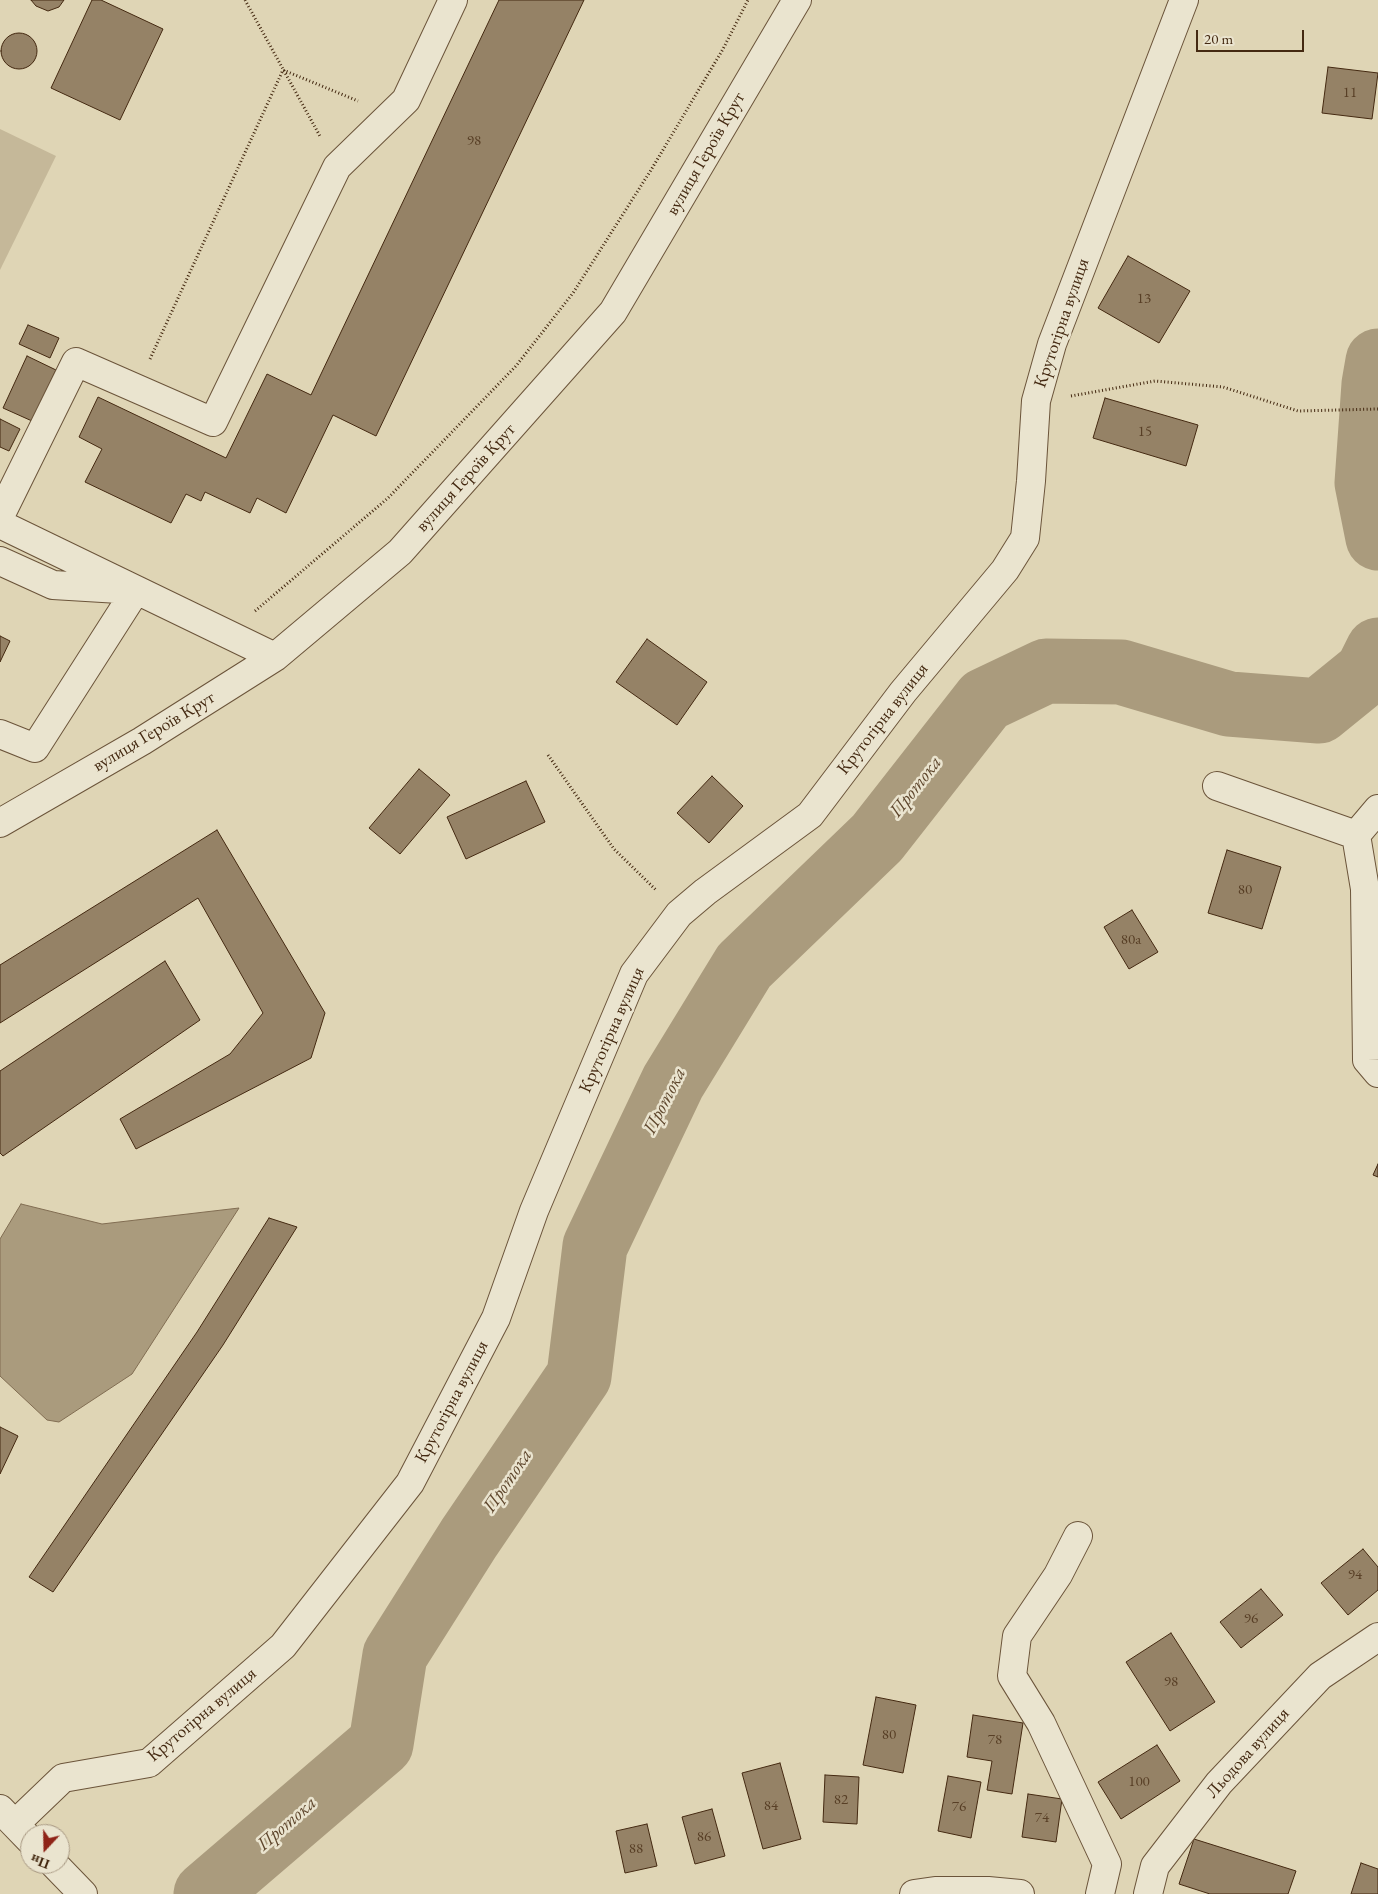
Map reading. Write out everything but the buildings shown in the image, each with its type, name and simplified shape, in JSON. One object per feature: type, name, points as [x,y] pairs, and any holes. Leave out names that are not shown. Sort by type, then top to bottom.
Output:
[{"type":"street","points":[[0,516],[76,362],[213,422],[336,167],[406,100],[453,0]]},
{"type":"street","name":"вулиця Героїв Крут","points":[[0,823],[142,740],[275,657],[400,552],[613,312],[797,0]]},
{"type":"street","name":"Крутогірна вулиця","points":[[15,1824],[63,1778],[149,1764],[283,1646],[410,1483],[496,1318],[534,1211],[634,974],[680,914],[705,892],[810,814],[903,692],[1004,570],[1024,538],[1031,481],[1036,401],[1052,344],[1184,0]]},
{"type":"street","points":[[0,524],[275,657]]},
{"type":"street","points":[[0,561],[53,584],[136,590]]},
{"type":"street","points":[[0,734],[35,748],[136,590]]},
{"type":"street","points":[[1217,786],[1356,835]]},
{"type":"street","points":[[1378,809],[1356,835],[1365,889],[1367,1060],[1378,1073]]},
{"type":"street","points":[[1078,1536],[1058,1575],[1017,1636],[1012,1676],[1041,1723],[1107,1864],[1100,1894]]},
{"type":"street","name":"Льодова вулиця","points":[[1148,1894],[1155,1866],[1219,1783],[1320,1676],[1378,1637]]},
{"type":"street","points":[[64,1874],[83,1894]]},
{"type":"street","points":[[914,1894],[935,1891],[988,1891],[1020,1894]]},
{"type":"path","points":[[244,0],[336,167]]},
{"type":"path","points":[[228,634],[388,498],[516,366],[573,293],[636,194],[723,49],[748,0]]},
{"type":"path","points":[[284,70],[392,114]]},
{"type":"path","points":[[136,389],[284,70]]},
{"type":"path","points":[[1036,401],[1155,381],[1223,387],[1298,411],[1334,411],[1357,408],[1378,409]]},
{"type":"path","points":[[548,755],[614,849],[680,914]]},
{"type":"shaded area","points":[[0,129],[56,156],[0,270]]},
{"type":"shaded area","points":[[21,1204],[102,1224],[239,1208],[132,1374],[59,1422],[47,1420],[0,1376],[0,1239]]},
{"type":"waterway","name":"Протока","points":[[1378,361],[1374,384],[1367,483],[1378,538]]},
{"type":"waterway","name":"Протока","points":[[206,1894],[381,1744],[395,1655],[469,1538],[579,1376],[595,1246],[673,1082],[744,966],[877,838],[985,700],[1046,671],[1121,672],[1229,704],[1319,711],[1367,672],[1378,650]]}]
